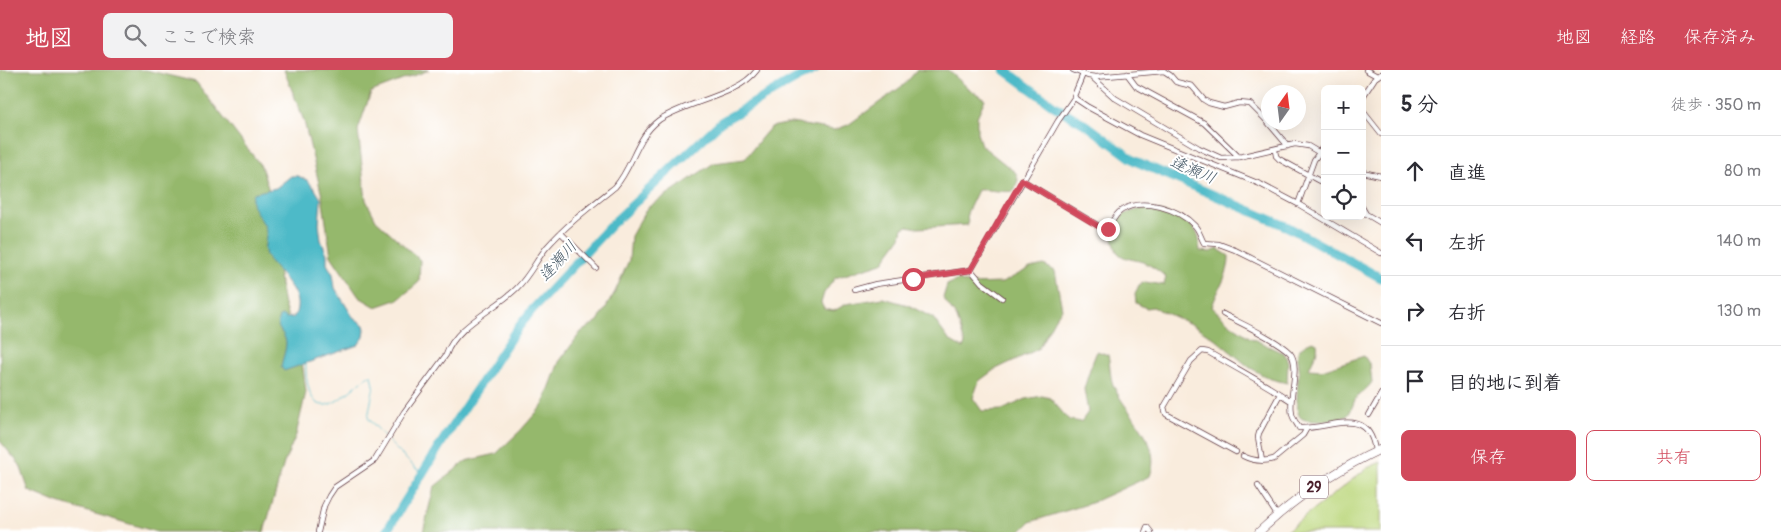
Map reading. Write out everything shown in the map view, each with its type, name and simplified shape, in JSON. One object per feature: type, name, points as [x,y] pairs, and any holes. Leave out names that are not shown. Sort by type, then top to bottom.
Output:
[{"type":"main road","name":"29","points":[[1259,532],[1277,515],[1317,486],[1378,450]]},
{"type":"street","points":[[318,532],[328,496],[335,487],[375,460],[404,412],[446,356],[449,346],[466,329],[518,288],[545,249],[620,182],[640,141],[658,121],[677,110],[745,83],[757,70]]},
{"type":"street","points":[[1072,70],[1092,77],[1116,98],[1207,152],[1222,158],[1240,158],[1288,146],[1305,145],[1320,152],[1314,160],[1298,204]]},
{"type":"street","points":[[1092,77],[1162,70],[1179,84],[1192,86],[1209,103],[1224,107],[1240,103],[1250,104],[1265,118],[1288,146]]},
{"type":"street","points":[[1366,70],[1379,75],[1366,93]]},
{"type":"street","points":[[971,270],[1060,116],[1073,99],[1083,74]]},
{"type":"street","points":[[1127,74],[1136,86],[1204,123],[1240,158]]},
{"type":"street","points":[[1073,99],[1116,124],[1260,184],[1298,204],[1381,254]]},
{"type":"street","points":[[1366,115],[1381,134]]},
{"type":"street","points":[[1275,150],[1279,160],[1321,182]]},
{"type":"street","points":[[1204,162],[1207,152]]},
{"type":"street","points":[[1366,173],[1381,176]]},
{"type":"street","points":[[1022,180],[1104,229],[1108,229],[1112,220],[1122,210],[1137,205],[1154,206],[1180,215],[1197,227],[1204,243],[1219,244],[1235,250],[1381,323]]},
{"type":"street","points":[[1366,214],[1381,223]]},
{"type":"street","points":[[561,233],[596,268]]},
{"type":"street","points":[[854,290],[876,284],[971,270]]},
{"type":"street","points":[[971,270],[982,283],[1002,298]]},
{"type":"street","points":[[1223,314],[1282,346],[1292,355],[1295,367],[1291,401],[1292,416],[1299,428],[1338,422],[1352,422],[1362,426],[1374,438],[1378,450]]},
{"type":"street","points":[[1236,452],[1166,414],[1164,407],[1192,361],[1202,351],[1208,352],[1261,383],[1272,387],[1291,401]]},
{"type":"street","points":[[1262,461],[1259,433],[1280,394]]},
{"type":"street","points":[[1369,415],[1381,394]]},
{"type":"street","points":[[1243,456],[1252,461],[1274,459],[1303,435],[1307,428]]},
{"type":"street","points":[[1258,486],[1277,515]]},
{"type":"street","points":[[1145,532],[1147,527],[1151,532]]},
{"type":"green space","points":[[0,70],[146,70],[196,82],[261,166],[274,206],[276,260],[284,305],[302,361],[306,392],[296,435],[284,463],[264,532],[157,532],[58,503],[29,491],[20,465],[0,441]]},
{"type":"green space","points":[[284,70],[429,70],[371,92],[358,130],[366,200],[376,220],[420,260],[419,282],[399,299],[376,307],[359,297],[331,256],[322,196],[304,121]]},
{"type":"green space","points":[[917,70],[948,70],[968,88],[985,99],[977,117],[977,133],[981,145],[1016,173],[1018,180],[1014,191],[978,190],[967,213],[968,225],[918,228],[908,226],[903,228],[901,237],[882,263],[835,278],[824,293],[821,303],[824,309],[834,311],[846,304],[883,298],[908,305],[933,318],[949,340],[963,348],[965,344],[957,318],[943,298],[947,285],[958,280],[970,284],[1002,283],[1030,268],[1044,265],[1055,271],[1062,309],[1038,349],[994,370],[979,381],[973,398],[982,411],[1002,410],[1026,399],[1042,396],[1050,398],[1069,420],[1081,422],[1088,412],[1084,389],[1097,351],[1108,355],[1113,385],[1142,430],[1152,452],[1153,464],[1150,476],[1091,503],[1030,522],[1020,532],[423,532],[434,487],[466,461],[496,454],[543,405],[559,362],[581,332],[598,321],[615,292],[629,260],[631,236],[647,208],[714,163],[745,159],[771,127],[791,123],[834,130],[848,125],[905,84]]},
{"type":"green space","points":[[1149,208],[1169,214],[1189,224],[1198,235],[1200,251],[1211,252],[1218,249],[1229,256],[1225,276],[1212,307],[1229,323],[1249,337],[1285,354],[1288,362],[1287,383],[1271,379],[1249,367],[1214,338],[1195,326],[1153,307],[1146,308],[1136,303],[1135,294],[1139,285],[1145,282],[1164,285],[1166,277],[1146,264],[1120,255],[1116,250],[1112,230],[1114,224],[1123,215]]},
{"type":"green space","points":[[1313,341],[1317,343],[1317,350],[1309,369],[1322,370],[1364,356],[1370,365],[1372,382],[1356,398],[1348,415],[1339,419],[1309,420],[1303,419],[1298,413],[1298,352],[1304,345]]},
{"type":"green space","points":[[1381,462],[1381,532],[1285,532],[1367,468]]},
{"type":"water","points":[[291,176],[298,176],[307,180],[321,199],[319,224],[321,240],[327,254],[327,264],[333,274],[335,288],[353,317],[364,325],[365,329],[364,337],[358,345],[284,371],[281,367],[286,343],[278,321],[279,317],[283,316],[286,318],[294,317],[297,300],[294,292],[265,253],[266,231],[253,207],[252,198],[253,193],[276,188]]},
{"type":"waterway","name":"逢瀬川","points":[[386,532],[447,434],[514,333],[532,310],[612,224],[721,122],[797,78],[815,70]]},
{"type":"waterway","name":"逢瀬川","points":[[1005,70],[1054,106],[1088,126],[1135,161],[1288,227],[1381,278]]},
{"type":"waterway","points":[[306,363],[306,378],[310,393],[316,402],[323,405],[339,400],[363,380],[372,376],[374,385],[368,418],[386,438]]},
{"type":"waterway","points":[[388,441],[415,468],[423,473]]},
{"type":"route","points":[[913,279],[968,272],[971,270],[1022,180],[1103,229],[1108,229]]}]
